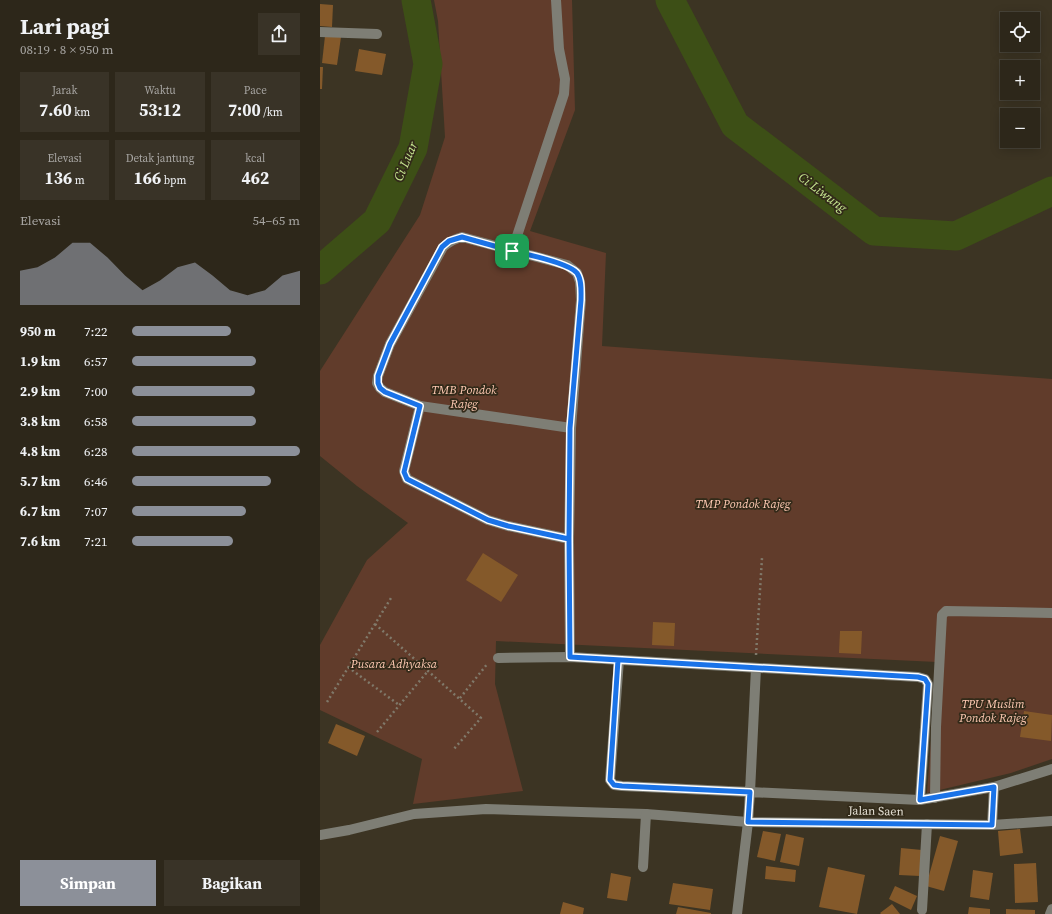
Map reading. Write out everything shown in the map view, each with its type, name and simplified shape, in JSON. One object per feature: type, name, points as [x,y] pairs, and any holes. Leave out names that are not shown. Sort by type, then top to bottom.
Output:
[{"type":"street","points":[[512,251],[564,94],[565,79],[559,50],[556,0]]},
{"type":"street","points":[[320,32],[377,34]]},
{"type":"street","points":[[570,428],[420,406],[385,392],[380,388],[378,376],[390,344],[442,247],[449,241],[462,237],[567,265],[577,273],[580,282],[581,300],[570,428],[570,657]]},
{"type":"street","points":[[420,406],[404,472],[407,479],[488,520],[508,526],[569,539]]},
{"type":"street","points":[[935,798],[936,727],[942,615],[946,611],[1052,613]]},
{"type":"street","points":[[498,658],[570,657],[918,677],[925,679],[928,684],[920,800]]},
{"type":"street","points":[[618,660],[610,780],[614,785],[920,800],[994,790],[1052,768]]},
{"type":"street","points":[[737,914],[748,822],[756,668]]},
{"type":"street","points":[[992,823],[994,790]]},
{"type":"street","name":"Jalan Saen","points":[[320,835],[349,830],[414,814],[470,810],[646,814],[748,822],[927,824],[1052,821]]},
{"type":"street","points":[[643,867],[646,814]]},
{"type":"street","points":[[922,910],[927,824]]},
{"type":"street","points":[[1050,914],[1052,909]]},
{"type":"path","points":[[756,668],[762,558]]},
{"type":"path","points":[[327,702],[391,598]]},
{"type":"path","points":[[375,624],[481,718],[453,750]]},
{"type":"path","points":[[460,698],[489,661],[498,658]]},
{"type":"path","points":[[348,667],[399,705]]},
{"type":"path","points":[[377,732],[428,671]]},
{"type":"green space","points":[[434,0],[572,0],[575,110],[530,231],[606,253],[602,346],[1052,379],[1052,759],[1011,773],[927,793],[937,662],[496,641],[495,684],[523,791],[413,804],[422,759],[320,710],[320,645],[367,560],[408,523],[357,486],[320,456],[320,371],[420,215],[445,137],[438,21]]},
{"type":"building","points":[[320,4],[333,5],[332,27],[320,26]]},
{"type":"building","points":[[325,36],[341,37],[337,65],[322,63]]},
{"type":"building","points":[[359,49],[386,54],[382,75],[355,71]]},
{"type":"building","points":[[320,67],[323,67],[322,89],[320,89]]},
{"type":"building","points":[[483,553],[518,575],[501,602],[466,580]]},
{"type":"building","points":[[653,622],[675,623],[674,646],[652,645]]},
{"type":"building","points":[[840,631],[862,631],[861,654],[839,653]]},
{"type":"building","points":[[1024,711],[1052,715],[1051,741],[1020,737]]},
{"type":"building","points":[[336,724],[365,736],[357,756],[328,743]]},
{"type":"building","points":[[1020,829],[1023,853],[1000,856],[998,831]]},
{"type":"building","points":[[763,831],[781,834],[775,861],[757,857]]},
{"type":"building","points":[[786,834],[804,838],[799,866],[780,862]]},
{"type":"building","points":[[940,836],[958,841],[944,891],[926,886]]},
{"type":"building","points":[[901,848],[922,850],[920,876],[899,875]]},
{"type":"building","points":[[1036,863],[1038,902],[1015,903],[1014,864]]},
{"type":"building","points":[[766,866],[796,870],[795,882],[765,879]]},
{"type":"building","points":[[828,867],[865,875],[857,914],[819,907]]},
{"type":"building","points":[[973,870],[993,873],[989,900],[970,897]]},
{"type":"building","points":[[611,873],[631,877],[627,901],[607,898]]},
{"type":"building","points":[[673,883],[713,889],[710,910],[669,904]]},
{"type":"building","points":[[895,886],[917,896],[911,910],[889,899]]},
{"type":"building","points":[[563,902],[584,908],[583,914],[560,914]]},
{"type":"building","points":[[892,904],[900,914],[880,913]]},
{"type":"building","points":[[678,907],[711,913],[711,914],[676,914]]},
{"type":"building","points":[[969,907],[990,909],[990,914],[968,914]]},
{"type":"building","points":[[1006,909],[1035,910],[1035,914],[1006,914]]},
{"type":"waterway","name":"Ci Luar","points":[[320,270],[377,221],[413,148],[428,64],[416,0]]},
{"type":"waterway","name":"Ci Liwung","points":[[670,0],[735,125],[874,231],[956,236],[1052,191]]},
{"type":"route","points":[[512,251],[462,237],[449,241],[442,247],[390,344],[378,376],[378,383],[380,388],[385,392],[420,406],[404,472],[407,479],[488,520],[508,526],[569,539],[570,657],[618,660],[610,780],[614,785],[750,792],[748,822],[992,825],[994,787],[920,800],[928,684],[925,679],[918,677],[570,657],[570,428],[582,291],[577,273],[567,265],[512,251]]},
{"type":"park label","name":"TMB Pondok Rajeg","points":[[464,397]]},
{"type":"park label","name":"TMP Pondok Rajeg","points":[[743,504]]},
{"type":"park label","name":"Pusara Adhyaksa","points":[[394,664]]},
{"type":"park label","name":"TPU Muslim Pondok Rajeg","points":[[993,711]]}]
